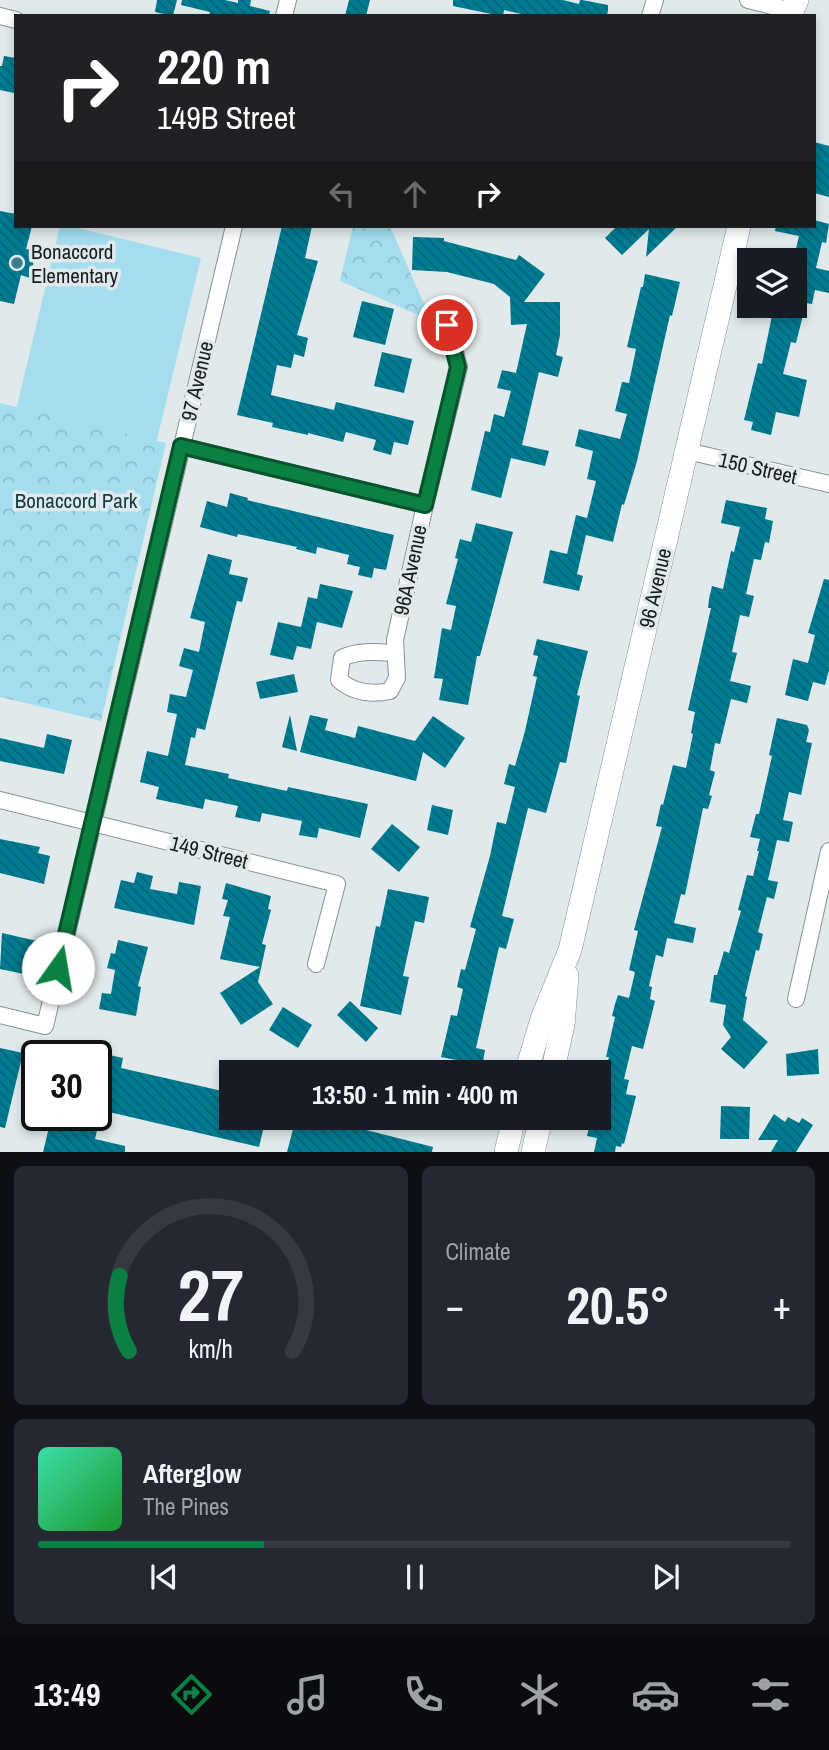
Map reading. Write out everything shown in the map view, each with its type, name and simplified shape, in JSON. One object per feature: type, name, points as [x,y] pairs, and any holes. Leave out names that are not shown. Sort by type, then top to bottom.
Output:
[{"type":"main road","name":"96 Avenue","points":[[555,1060],[563,1025],[570,950],[739,228]]},
{"type":"main road","name":"96 Avenue","points":[[530,1060],[542,1019],[570,950]]},
{"type":"main road","points":[[506,1152],[511,1130]]},
{"type":"main road","points":[[533,1152],[538,1130]]},
{"type":"street","points":[[748,0],[793,7]]},
{"type":"street","name":"97 Avenue","points":[[0,1015],[45,1026],[234,228]]},
{"type":"street","name":"96A Avenue","points":[[395,653],[395,640],[458,367],[447,325]]},
{"type":"street","points":[[181,446],[425,505]]},
{"type":"street","name":"150 Street","points":[[687,451],[829,485]]},
{"type":"street","name":"149 Street","points":[[0,800],[337,884],[317,964]]},
{"type":"street","points":[[796,999],[829,850]]},
{"type":"green space","points":[[60,228],[77,228],[201,258],[145,489],[5,456]]},
{"type":"green space","points":[[353,228],[391,228],[427,311],[423,317],[340,281]]},
{"type":"green space","name":"Bonaccord Park","points":[[0,403],[166,443],[101,721],[0,697]]},
{"type":"building","points":[[157,0],[177,0],[174,14],[155,12]]},
{"type":"building","points":[[182,0],[225,0],[238,3],[238,0],[251,0],[250,6],[270,11],[269,14],[210,14],[181,5]]},
{"type":"building","points":[[349,0],[370,0],[366,14],[346,14]]},
{"type":"building","points":[[453,0],[563,0],[579,4],[582,0],[608,5],[608,10],[607,14],[521,14],[504,10],[503,14],[491,14],[453,6]]},
{"type":"building","points":[[4,56],[14,58],[14,93],[0,90]]},
{"type":"building","points":[[816,143],[829,146],[829,197],[816,194]]},
{"type":"building","name":"Bonaccord Elementary","points":[[0,211],[14,214],[14,228],[31,228],[26,249],[36,251],[30,278],[21,275],[14,304],[0,301]]},
{"type":"building","points":[[816,221],[829,224],[826,243],[822,242],[816,268],[829,271],[829,293],[815,290],[812,304],[807,303],[807,248],[796,248],[799,236],[775,231],[776,228],[816,228]]},
{"type":"building","points":[[282,228],[312,228],[305,258],[318,261],[297,335],[308,338],[304,357],[294,354],[291,368],[277,365],[271,395],[334,410],[336,402],[414,421],[408,445],[394,442],[391,455],[373,450],[376,440],[346,432],[343,442],[272,427],[273,423],[237,415]]},
{"type":"building","points":[[615,228],[676,228],[646,257],[649,229],[622,255],[605,238]]},
{"type":"building","points":[[413,237],[444,238],[444,241],[516,260],[519,255],[545,274],[524,302],[560,302],[560,335],[556,355],[563,357],[558,377],[539,372],[522,445],[549,451],[545,466],[511,458],[501,498],[471,490],[485,431],[490,432],[494,414],[504,417],[511,391],[497,388],[502,370],[516,373],[527,324],[511,325],[510,297],[494,284],[447,272],[412,270]]},
{"type":"building","points":[[645,274],[680,282],[637,461],[624,505],[622,504],[613,542],[586,535],[577,574],[583,576],[579,591],[543,583],[550,550],[567,554],[576,515],[587,518],[596,481],[587,479],[593,451],[575,446],[579,429],[620,439],[627,414],[615,411],[622,382],[629,383],[636,349],[627,347]]},
{"type":"building","points":[[362,301],[394,309],[385,345],[353,337]]},
{"type":"building","points":[[772,318],[802,318],[796,343],[791,342],[783,374],[807,380],[799,417],[776,412],[771,435],[751,430],[753,422],[744,420],[758,363],[762,364]]},
{"type":"building","points":[[382,352],[412,359],[404,393],[374,386]]},
{"type":"building","points":[[230,493],[248,498],[247,500],[394,535],[386,570],[374,568],[372,578],[358,575],[360,567],[347,564],[349,555],[317,547],[316,554],[296,549],[297,547],[238,534],[237,537],[200,527],[207,501],[227,507]]},
{"type":"building","points":[[726,500],[767,508],[765,519],[773,521],[769,543],[765,542],[761,560],[754,559],[746,594],[754,596],[749,617],[740,615],[732,652],[737,653],[730,681],[751,686],[747,703],[731,699],[720,744],[715,743],[710,770],[715,772],[709,795],[712,796],[708,809],[703,808],[685,895],[681,894],[674,923],[696,928],[693,943],[667,938],[663,957],[656,955],[649,986],[652,987],[650,999],[655,1001],[643,1049],[632,1046],[624,1079],[629,1080],[626,1094],[636,1096],[624,1144],[622,1143],[621,1147],[616,1146],[615,1152],[594,1152],[597,1138],[587,1136],[588,1130],[611,1130],[611,1060],[606,1057],[615,1017],[612,1016],[618,995],[629,998],[635,972],[629,970],[638,931],[634,930],[662,827],[656,826],[661,804],[663,805],[673,765],[686,768],[695,712],[688,710],[711,608],[708,608],[709,599],[712,586],[723,589],[731,551],[734,552],[740,527],[721,523]]},
{"type":"building","points":[[476,523],[513,532],[480,656],[477,656],[468,705],[439,700],[443,679],[434,678],[442,628],[451,630],[456,606],[446,604],[458,559],[455,558],[460,539],[471,542]]},
{"type":"building","points":[[208,554],[232,560],[229,574],[248,578],[242,602],[237,601],[205,730],[197,728],[195,738],[191,737],[185,765],[229,774],[228,778],[287,791],[288,787],[368,804],[360,838],[319,828],[317,838],[299,835],[302,821],[262,813],[260,822],[235,817],[238,806],[205,799],[203,809],[156,799],[159,787],[140,782],[147,751],[168,756],[177,714],[167,712],[170,694],[186,697],[193,670],[179,666],[184,648],[199,652],[205,622],[190,618]]},
{"type":"building","points":[[824,579],[829,580],[829,670],[825,685],[813,682],[808,701],[785,695],[793,659],[808,663],[815,635],[808,633]]},
{"type":"building","points":[[320,584],[353,591],[342,628],[317,622],[311,649],[297,646],[293,660],[270,655],[278,622],[301,627],[308,597],[317,599]]},
{"type":"building","points":[[537,639],[588,651],[577,695],[580,696],[566,763],[560,762],[546,813],[528,808],[502,916],[514,919],[506,949],[499,947],[476,1048],[485,1050],[483,1060],[441,1057],[451,1015],[457,1016],[463,989],[457,987],[461,969],[465,970],[476,929],[470,927],[497,822],[506,824],[515,787],[504,784],[509,764],[515,766],[525,731],[537,677],[533,676],[538,656],[533,655]]},
{"type":"building","points":[[294,674],[298,692],[260,699],[256,682]]},
{"type":"building","points":[[290,715],[297,751],[282,747]]},
{"type":"building","points":[[310,715],[328,719],[325,730],[355,738],[358,726],[415,741],[433,716],[465,738],[445,768],[423,752],[416,781],[300,752]]},
{"type":"building","points":[[777,718],[807,725],[809,730],[806,742],[812,743],[801,795],[789,792],[783,820],[793,822],[789,842],[777,840],[768,880],[778,882],[774,899],[767,897],[758,932],[763,934],[759,951],[756,950],[745,996],[743,1020],[768,1042],[744,1069],[721,1049],[731,1037],[723,1025],[726,1005],[710,1002],[714,975],[717,975],[724,951],[729,953],[741,911],[738,910],[747,875],[753,876],[759,851],[760,839],[750,837],[756,814],[759,814]]},
{"type":"building","points":[[47,734],[72,740],[64,774],[0,761],[0,738],[44,748]]},
{"type":"building","points":[[432,805],[453,810],[448,835],[427,830]]},
{"type":"building","points":[[392,824],[420,847],[399,872],[371,849]]},
{"type":"building","points":[[0,839],[40,847],[38,853],[50,856],[44,884],[0,873]]},
{"type":"building","points":[[137,872],[153,876],[150,889],[177,894],[179,882],[201,886],[194,925],[114,908],[121,880],[134,883]]},
{"type":"building","points":[[226,883],[271,896],[268,909],[271,910],[262,944],[266,945],[258,982],[273,1004],[241,1025],[220,993],[260,967],[220,959],[230,917],[223,916],[228,900],[222,899]]},
{"type":"building","points":[[388,889],[429,897],[424,923],[415,921],[403,976],[409,977],[401,1015],[360,1006],[376,926],[380,927]]},
{"type":"building","points":[[2,933],[37,941],[29,975],[0,969]]},
{"type":"building","points":[[118,940],[148,947],[138,986],[141,987],[136,1016],[99,1009],[102,993],[111,994],[115,970],[107,968],[111,953],[115,954]]},
{"type":"building","points":[[350,1001],[378,1028],[366,1042],[337,1015]]},
{"type":"building","points":[[283,1007],[312,1025],[298,1048],[269,1030]]},
{"type":"building","points":[[0,1048],[21,1053],[21,1061],[5,1128],[0,1127]]},
{"type":"building","points":[[818,1049],[819,1074],[787,1076],[786,1054]]},
{"type":"building","points":[[112,1056],[123,1058],[121,1068],[219,1090],[219,1130],[263,1130],[259,1147],[112,1113]]},
{"type":"building","points":[[721,1106],[750,1107],[749,1139],[720,1139]]},
{"type":"building","points":[[774,1114],[785,1122],[788,1117],[799,1123],[802,1118],[813,1125],[796,1152],[771,1152],[778,1140],[758,1140]]},
{"type":"building","points":[[293,1130],[366,1130],[433,1147],[432,1152],[287,1152]]},
{"type":"building","points":[[48,1131],[97,1131],[95,1139],[125,1146],[125,1152],[43,1152]]},
{"type":"place","name":"Bonaccord Elementary","points":[[17,263]]},
{"type":"route","points":[[58,968],[181,446],[425,505],[458,367],[447,325]]}]
